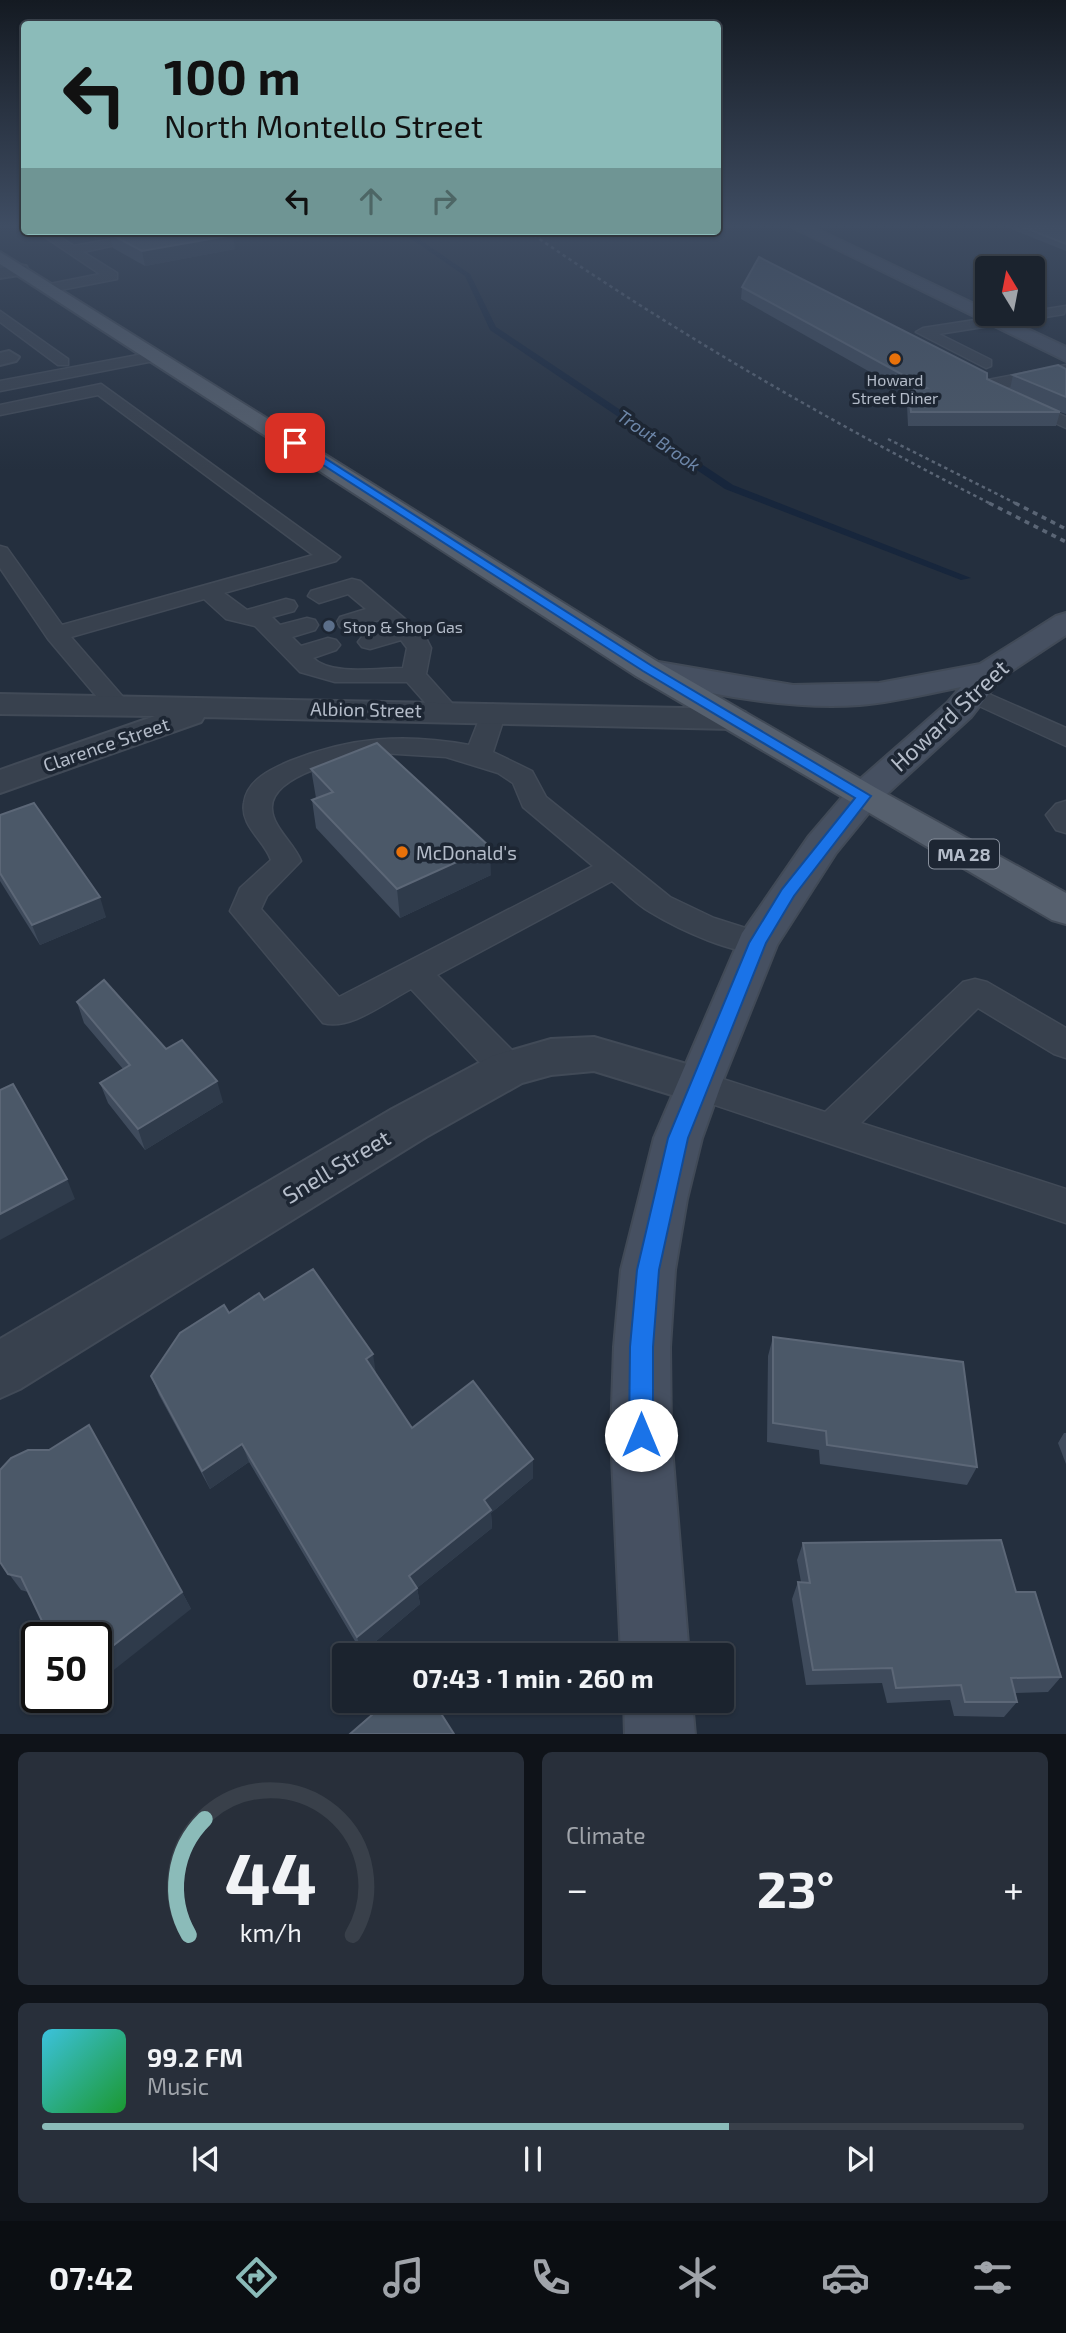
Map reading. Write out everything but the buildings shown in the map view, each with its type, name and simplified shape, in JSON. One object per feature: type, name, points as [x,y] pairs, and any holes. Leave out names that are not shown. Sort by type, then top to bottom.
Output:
[{"type":"main road","name":"MA 28","points":[[82,308],[647,669],[863,796],[1066,910]]},
{"type":"main road","points":[[1006,326],[1066,355]]},
{"type":"main road","name":"Howard Street","points":[[653,1643],[641,1435],[642,1347],[648,1270],[678,1138],[698,1085],[757,943],[788,893],[863,796],[902,758],[959,710],[981,682],[1066,622]]},
{"type":"main road","points":[[647,669],[773,694],[844,696],[981,682]]},
{"type":"main road","points":[[659,1713],[660,1734]]},
{"type":"street","name":"Albion Street","points":[[0,704],[446,711],[733,719]]},
{"type":"street","name":"Clarence Street","points":[[0,782],[212,707]]},
{"type":"street","name":"Snell Street","points":[[0,1370],[409,1122],[508,1069],[551,1057],[594,1054],[698,1085]]},
{"type":"lane","points":[[1045,312],[1064,310]]},
{"type":"lane","points":[[0,315],[64,362]]},
{"type":"lane","points":[[975,322],[923,332],[986,363]]},
{"type":"lane","points":[[3,364],[64,362],[151,351]]},
{"type":"lane","points":[[0,386],[151,351]]},
{"type":"lane","points":[[1066,370],[994,383],[993,391],[1066,423]]},
{"type":"lane","points":[[0,410],[101,389],[329,557],[56,634]]},
{"type":"lane","points":[[0,552],[56,634],[117,705]]},
{"type":"lane","points":[[208,591],[229,611],[335,675],[414,675],[446,711]]},
{"type":"lane","points":[[378,608],[416,641],[419,648],[414,675]]},
{"type":"lane","points":[[378,608],[344,619],[378,608]]},
{"type":"lane","points":[[279,639],[311,629]]},
{"type":"lane","points":[[279,639],[311,629]]},
{"type":"lane","points":[[279,639],[311,629]]},
{"type":"lane","points":[[981,682],[1066,738]]},
{"type":"lane","points":[[478,757],[493,712]]},
{"type":"lane","points":[[613,868],[335,1014],[244,911],[246,900],[253,891],[286,861],[283,850],[261,823],[259,799],[275,778],[349,749],[407,746],[478,757],[509,767],[525,779],[533,801],[659,904],[703,926],[757,943]]},
{"type":"lane","points":[[1066,810],[1060,815],[1066,824]]},
{"type":"lane","points":[[415,973],[508,1069]]},
{"type":"lane","points":[[831,1129],[975,991],[1066,1045]]},
{"type":"lane","points":[[698,1085],[1066,1206]]},
{"type":"waterway","name":"Trout Brook","points":[[484,308],[493,328],[729,487],[965,578]]},
{"type":"railway","points":[[644,308],[814,409],[993,505]]},
{"type":"railway","points":[[888,439],[1019,505]]},
{"type":"railway","points":[[989,503],[1066,542]]},
{"type":"railway","points":[[1015,503],[1066,529]]},
{"type":"place","name":"Howard Street Diner","points":[[895,359]]},
{"type":"place","name":"Stop & Shop Gas","points":[[329,626]]},
{"type":"place","name":"McDonald's","points":[[402,852]]},
{"type":"route","points":[[295,443],[647,669],[863,796],[822,845],[757,943],[678,1138],[648,1270],[642,1347],[641,1435]]}]
